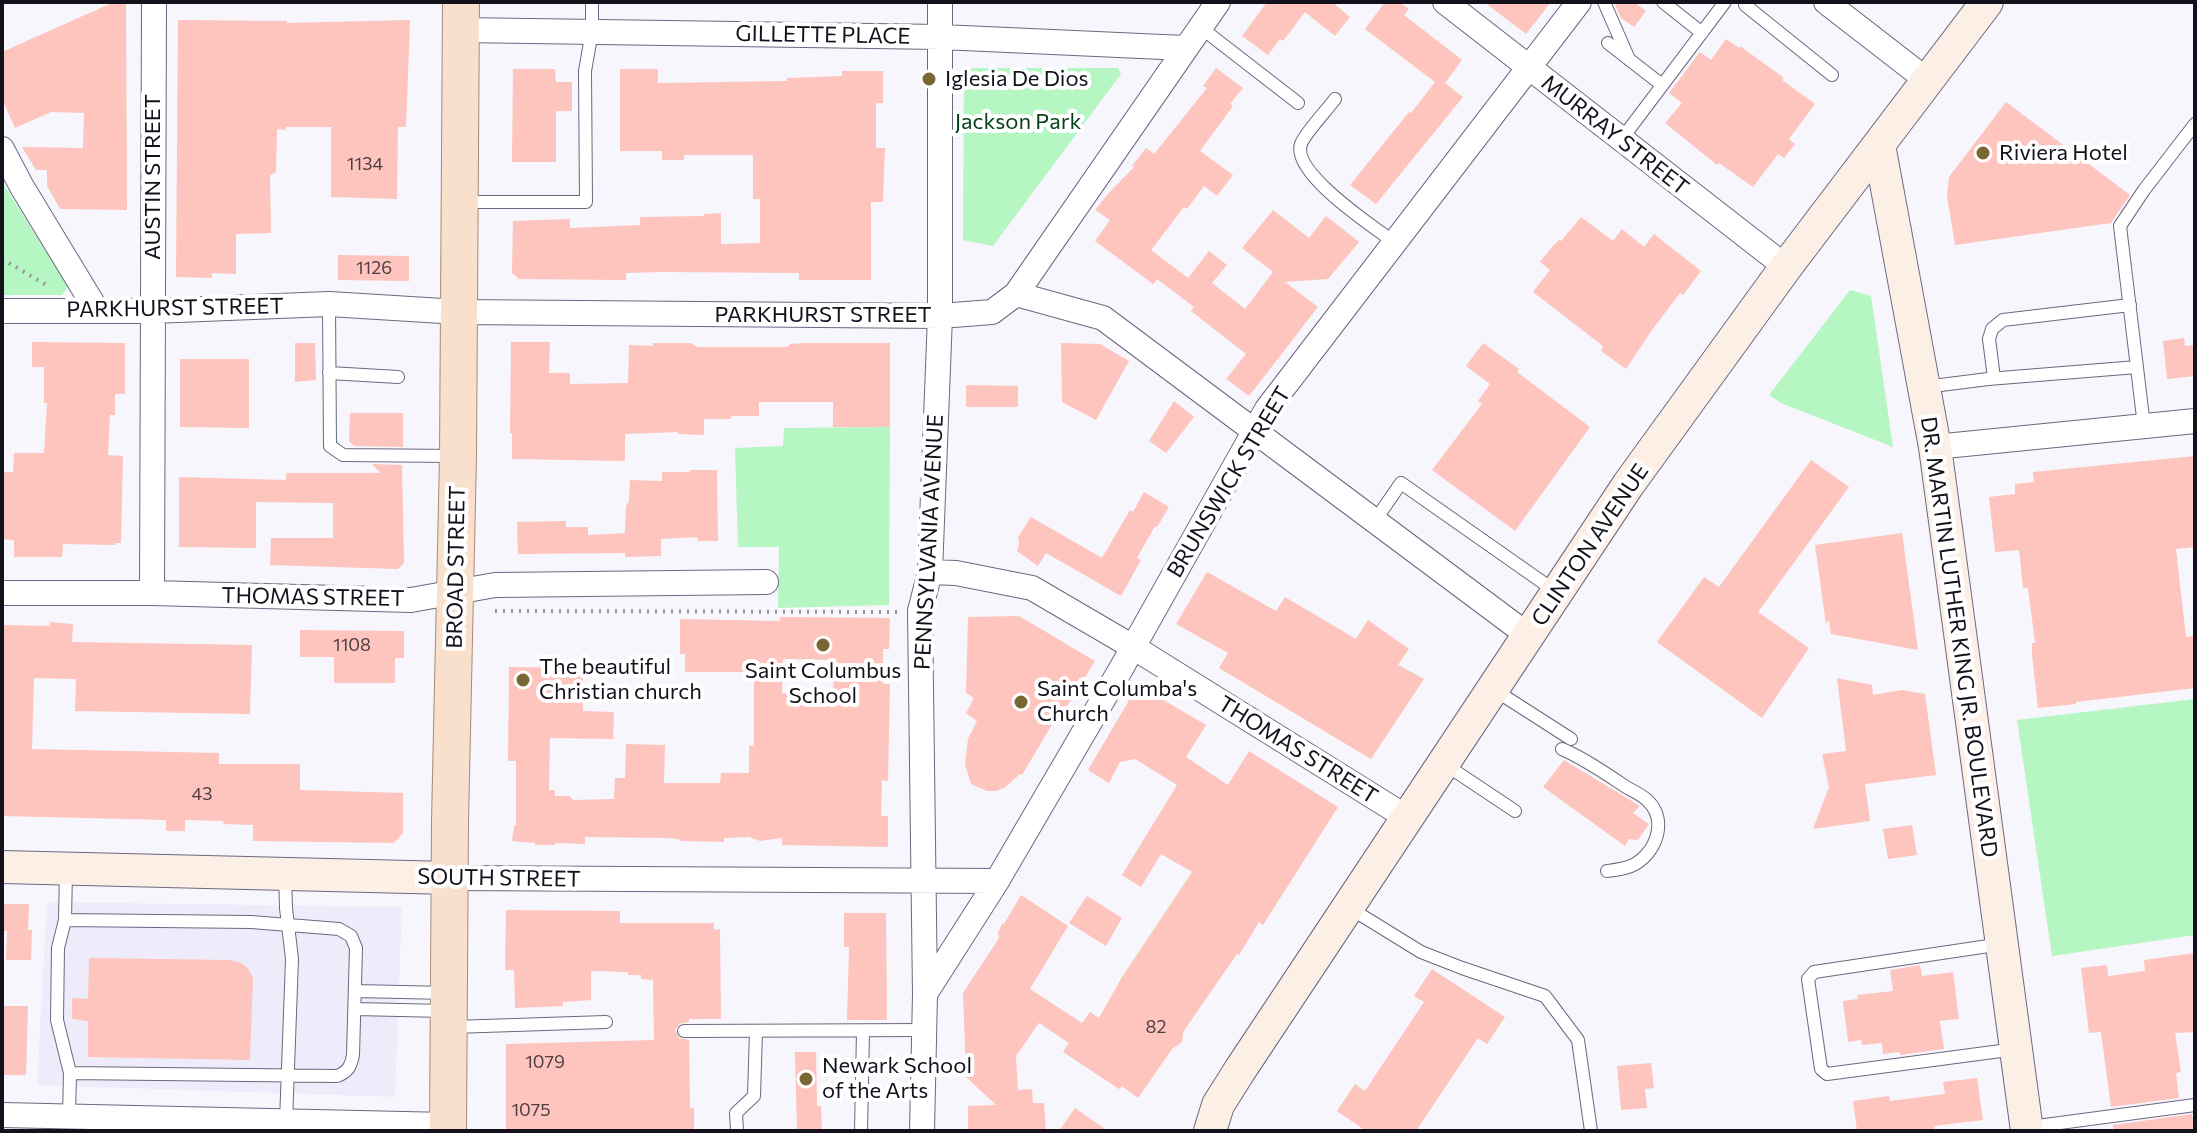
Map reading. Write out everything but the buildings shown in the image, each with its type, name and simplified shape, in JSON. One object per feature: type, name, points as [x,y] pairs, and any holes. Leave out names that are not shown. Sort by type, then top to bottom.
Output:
[{"type":"main road","name":"CLINTON AVENUE","points":[[1186,1131],[1216,1122],[1406,817],[1628,485],[1786,267],[1987,2]]},
{"type":"main road","name":"BROAD STREET","points":[[448,1128],[461,16]]},
{"type":"main road","name":"DR. MARTIN LUTHER KING JR. BOULEVARD","points":[[1879,145],[1935,447],[2027,1129]]},
{"type":"main road","name":"SOUTH STREET","points":[[2,867],[451,878]]},
{"type":"street","name":"AUSTIN STREET","points":[[152,593],[154,2]]},
{"type":"street","name":"PENNSYLVANIA AVENUE","points":[[922,1131],[925,994],[920,611],[930,572],[940,316],[940,2]]},
{"type":"street","points":[[1218,2],[1016,294],[1103,318],[1529,636]]},
{"type":"street","name":"MURRAY STREET","points":[[1445,2],[1786,267]]},
{"type":"street","name":"BRUNSWICK STREET","points":[[925,994],[997,881],[1267,409],[1579,2]]},
{"type":"street","points":[[1826,2],[1928,81]]},
{"type":"street","name":"GILLETTE PLACE","points":[[461,16],[592,31],[941,37],[1185,48]]},
{"type":"street","points":[[2,149],[96,309]]},
{"type":"street","name":"PARKHURST STREET","points":[[2,311],[152,311],[329,304],[459,312],[940,316],[992,312],[1016,294]]},
{"type":"street","points":[[1935,447],[2195,421]]},
{"type":"street","name":"THOMAS STREET","points":[[930,572],[956,573],[1032,588],[1133,647],[1406,817]]},
{"type":"street","name":"THOMAS STREET","points":[[2,593],[152,593],[411,600],[495,585],[766,582]]},
{"type":"street","name":"SOUTH STREET","points":[[451,878],[997,881]]},
{"type":"street","points":[[2,1115],[448,1128]]},
{"type":"lane","points":[[460,202],[586,202],[585,71],[592,31],[592,2]]},
{"type":"lane","points":[[1604,2],[1630,59]]},
{"type":"lane","points":[[1663,2],[1702,33]]},
{"type":"lane","points":[[1621,141],[1725,2]]},
{"type":"lane","points":[[1745,3],[1832,75]]},
{"type":"lane","points":[[1200,27],[1298,103]]},
{"type":"lane","points":[[1608,43],[1662,85]]},
{"type":"lane","points":[[1335,99],[1301,143],[1303,162],[1332,195],[1394,242]]},
{"type":"lane","points":[[2144,426],[2120,226],[2195,124]]},
{"type":"lane","points":[[329,304],[330,446],[343,455],[458,456]]},
{"type":"lane","points":[[1994,378],[1989,339],[1992,329],[2003,320],[2130,305]]},
{"type":"lane","points":[[1923,387],[2137,367]]},
{"type":"lane","points":[[329,373],[398,377]]},
{"type":"lane","points":[[1374,522],[1401,483],[1557,592]]},
{"type":"lane","points":[[1493,689],[1583,758],[1649,801],[1659,825],[1658,837],[1652,848],[1630,867],[1607,871]]},
{"type":"lane","points":[[1444,763],[1515,811]]},
{"type":"lane","points":[[66,868],[65,920],[58,948],[57,1020],[70,1073],[69,1117]]},
{"type":"lane","points":[[285,873],[292,959],[286,1122]]},
{"type":"lane","points":[[1348,907],[1421,952],[1545,996],[1578,1040],[1591,1131]]},
{"type":"lane","points":[[65,920],[251,922],[339,929],[348,932],[356,944],[353,1055],[349,1069],[337,1076],[70,1073]]},
{"type":"lane","points":[[2002,944],[1814,972],[1808,979],[1821,1069],[1827,1074],[2016,1049]]},
{"type":"lane","points":[[355,991],[450,1010]]},
{"type":"lane","points":[[355,1009],[450,1010],[606,1022]]},
{"type":"lane","points":[[684,1031],[924,1030]]},
{"type":"lane","points":[[737,1131],[736,1113],[754,1096],[756,1031]]},
{"type":"lane","points":[[861,1131],[863,1031]]},
{"type":"lane","points":[[2027,1129],[2195,1105]]},
{"type":"path","points":[[2,259],[55,290],[46,290]]},
{"type":"path","points":[[495,611],[895,612]]},
{"type":"shaded area","points":[[47,902],[402,907],[395,1097],[37,1085]]},
{"type":"green space","name":"Jackson Park","points":[[970,68],[1118,68],[1121,74],[993,246],[963,240],[964,72]]},
{"type":"green space","points":[[2,182],[68,286],[62,295],[2,295]]},
{"type":"green space","points":[[1850,290],[1871,296],[1893,447],[1781,403],[1769,395]]},
{"type":"green space","points":[[890,427],[889,605],[778,608],[779,547],[738,547],[735,448],[783,446],[784,428]]},
{"type":"green space","points":[[2195,699],[2195,935],[2052,956],[2017,720]]},
{"type":"place","name":"Iglesia De Dios","points":[[929,79]]},
{"type":"place","name":"Riviera Hotel","points":[[1983,153]]},
{"type":"place","name":"Saint Columbus School","points":[[823,645]]},
{"type":"place","name":"The beautiful Christian church","points":[[523,680]]},
{"type":"place","name":"Saint Columba's Church","points":[[1021,702]]},
{"type":"place","name":"Newark School of the Arts","points":[[806,1079]]}]
